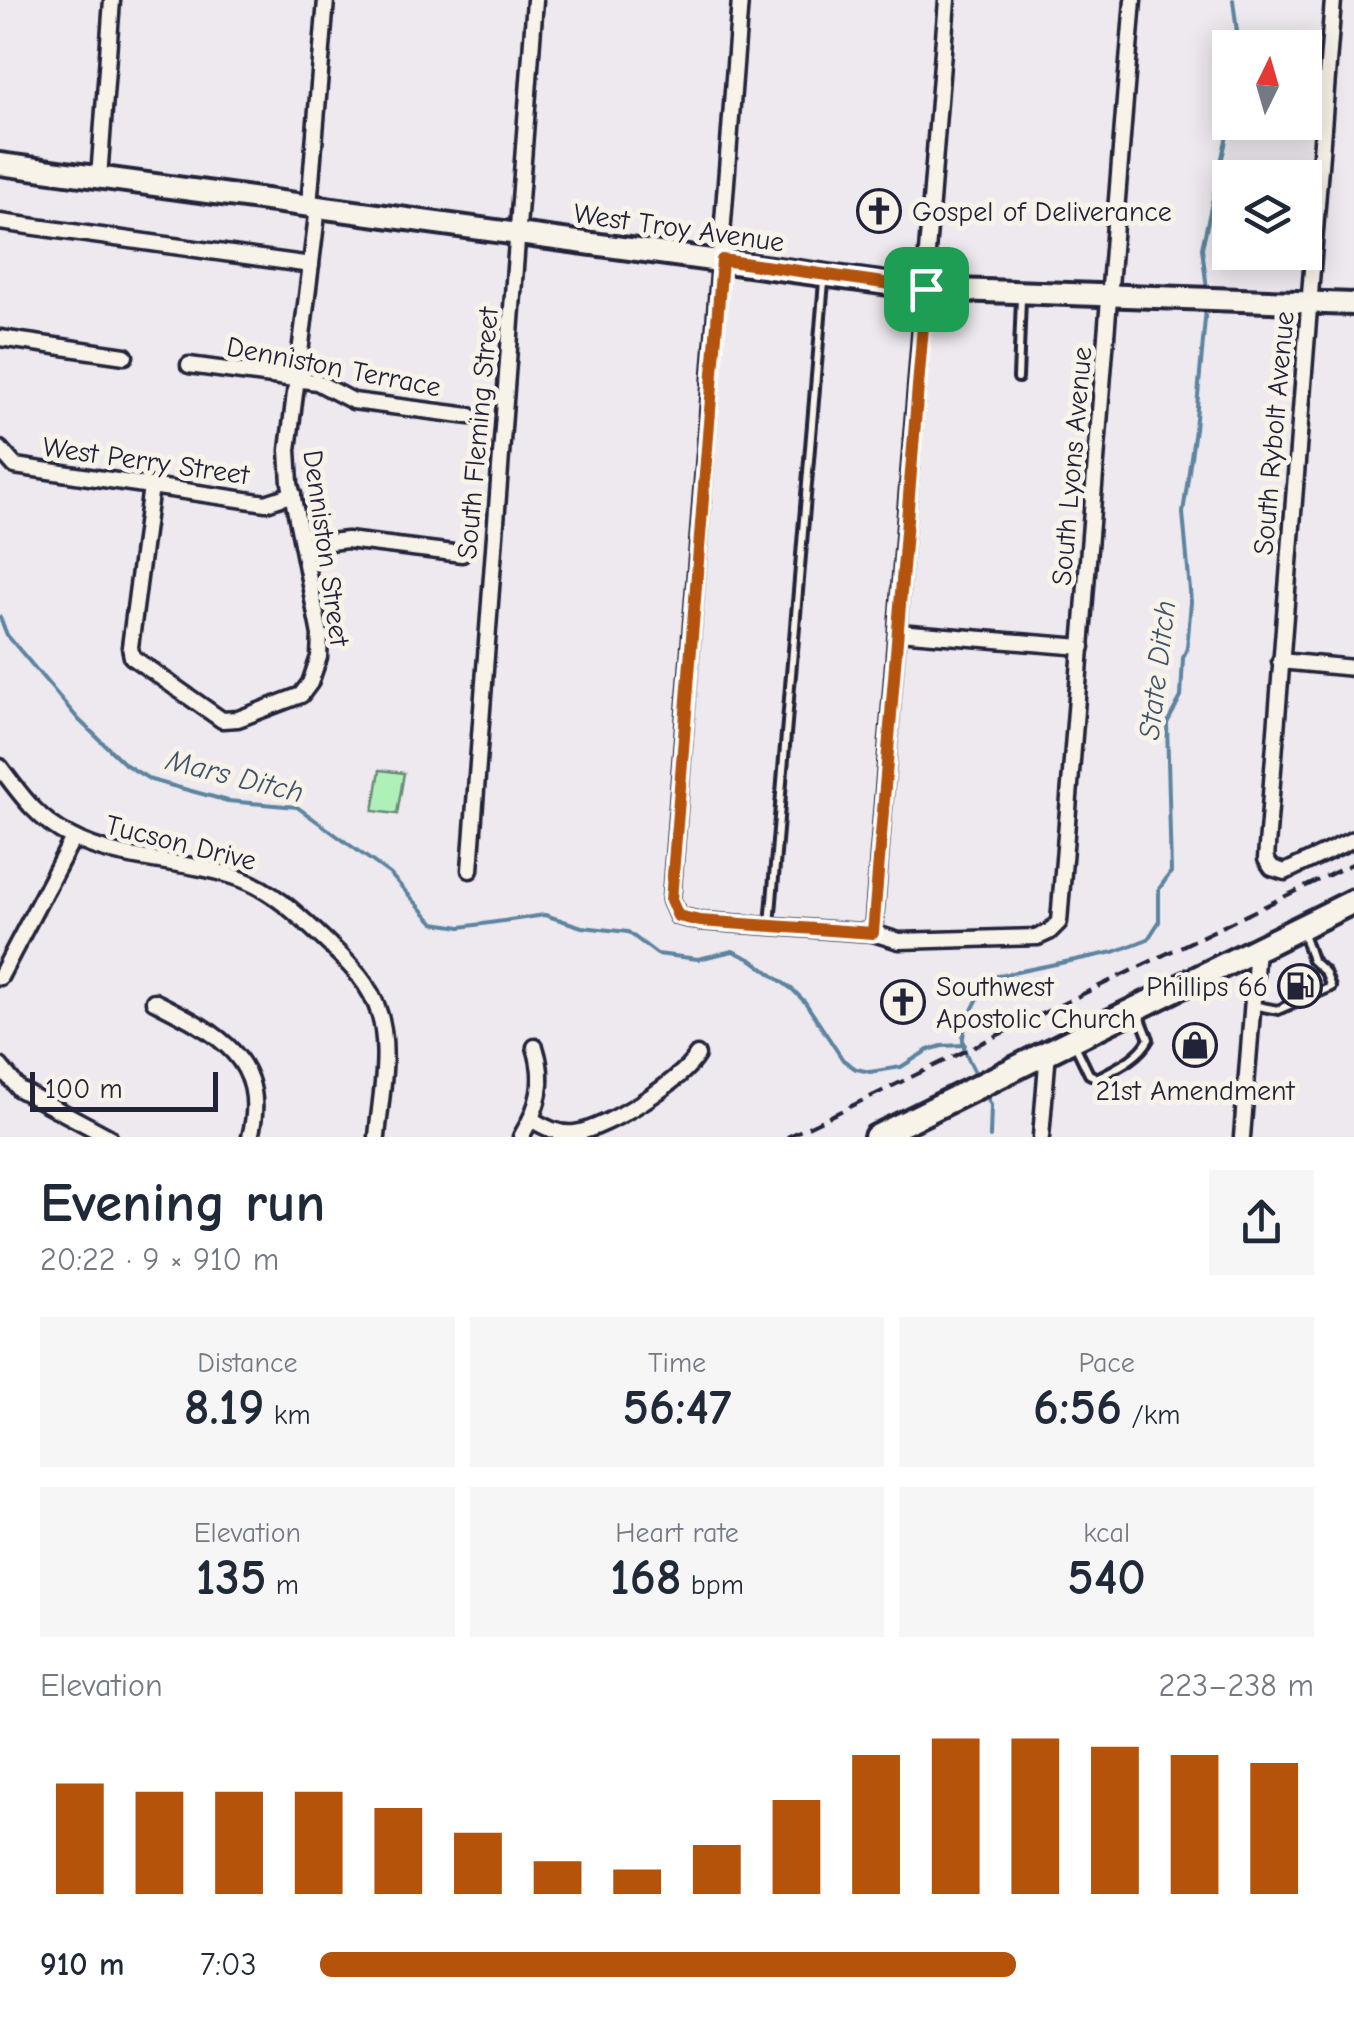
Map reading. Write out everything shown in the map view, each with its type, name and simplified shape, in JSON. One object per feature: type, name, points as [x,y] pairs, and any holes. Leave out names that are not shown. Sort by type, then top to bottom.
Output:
[{"type":"main road","points":[[876,1137],[1354,901]]},
{"type":"street","points":[[99,178],[112,0]]},
{"type":"street","name":"Denniston Street","points":[[151,486],[130,653],[136,662],[222,720],[238,719],[301,695],[310,683],[320,643],[293,494],[288,438],[310,265],[326,0]]},
{"type":"street","name":"South Fleming Street","points":[[470,870],[535,0]]},
{"type":"street","points":[[740,0],[671,900],[678,916],[700,921],[873,933],[947,0]]},
{"type":"street","name":"South Lyons Avenue","points":[[873,933],[899,941],[1038,938],[1059,922],[1133,0]]},
{"type":"street","name":"South Rybolt Avenue","points":[[1333,0],[1265,853],[1272,868],[1286,872],[1354,839]]},
{"type":"street","name":"West Troy Avenue","points":[[0,164],[926,289],[1354,304]]},
{"type":"street","points":[[0,222],[310,265]]},
{"type":"street","points":[[0,338],[125,356]]},
{"type":"street","name":"Denniston Terrace","points":[[189,365],[324,385],[353,401],[470,416]]},
{"type":"street","name":"West Perry Street","points":[[0,448],[15,466],[266,502],[293,494]]},
{"type":"street","points":[[303,545],[347,540],[462,554]]},
{"type":"street","points":[[898,632],[1082,646]]},
{"type":"street","points":[[1280,661],[1354,668]]},
{"type":"street","name":"Tucson Drive","points":[[0,767],[30,806],[72,838],[255,885],[284,903],[352,966],[370,990],[383,1030],[377,1137]]},
{"type":"street","points":[[0,977],[72,838]]},
{"type":"street","points":[[1242,1137],[1257,949]]},
{"type":"street","points":[[154,1001],[208,1028],[238,1056],[253,1094],[250,1137]]},
{"type":"street","points":[[521,1137],[542,1083],[535,1048]]},
{"type":"street","points":[[1041,1137],[1048,1051]]},
{"type":"street","points":[[531,1119],[563,1133],[590,1129],[677,1079],[697,1054]]},
{"type":"street","points":[[0,1066],[19,1089],[109,1137]]},
{"type":"lane","points":[[770,925],[825,275]]},
{"type":"lane","points":[[1018,378],[1021,292]]},
{"type":"lane","points":[[1252,1006],[1278,1010],[1331,988],[1325,972],[1312,960],[1300,927]]},
{"type":"lane","points":[[1073,1039],[1089,1074],[1097,1078],[1144,1048],[1149,1038],[1136,1008]]},
{"type":"green space","points":[[380,770],[404,773],[397,814],[373,811]]},
{"type":"waterway","name":"State Ditch","points":[[1233,0],[1237,30]]},
{"type":"waterway","name":"State Ditch","points":[[1207,289],[1202,248],[1226,140]]},
{"type":"waterway","name":"State Ditch","points":[[977,1076],[965,1052],[963,1037],[975,1005],[992,977],[1114,952],[1148,939],[1159,922],[1159,889],[1171,872],[1167,723],[1181,697],[1187,648],[1191,602],[1183,513],[1206,308]]},
{"type":"waterway","name":"Mars Ditch","points":[[0,617],[7,635],[79,720],[126,765],[151,780],[228,801],[297,807],[390,874],[434,923],[461,927],[545,915],[582,927],[628,932],[657,954],[698,959],[733,951],[793,990],[843,1060],[856,1069],[870,1072],[901,1067],[928,1050],[965,1045]]},
{"type":"waterway","name":"State Ditch","points":[[985,1093],[991,1105],[990,1137]]},
{"type":"railway","points":[[787,1137],[1354,863]]},
{"type":"place","name":"Gospel of Deliverance","points":[[879,211]]},
{"type":"place","name":"Phillips 66","points":[[1300,986]]},
{"type":"place","name":"Southwest Apostolic Church","points":[[903,1002]]},
{"type":"place","name":"21st Amendment","points":[[1195,1045]]},
{"type":"route","points":[[722,260],[926,289],[873,933],[700,921],[678,916],[671,900],[722,260]]}]
